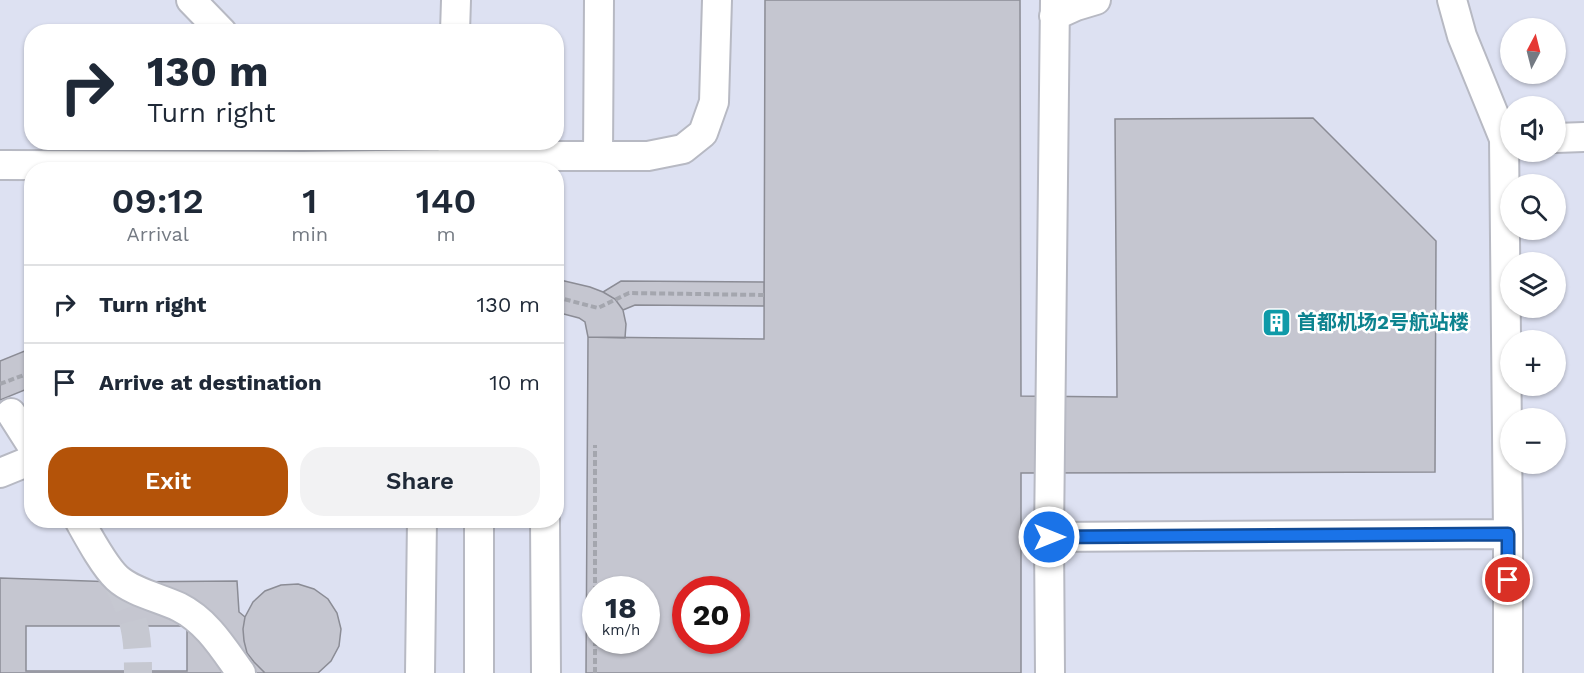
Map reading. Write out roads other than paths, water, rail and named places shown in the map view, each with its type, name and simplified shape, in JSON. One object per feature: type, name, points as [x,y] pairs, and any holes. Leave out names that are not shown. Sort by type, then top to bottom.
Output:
[{"type":"street","points":[[191,0],[214,24]]},
{"type":"street","points":[[455,24],[456,0]]},
{"type":"street","points":[[598,156],[599,0]]},
{"type":"street","points":[[82,162],[300,154],[452,153],[485,156],[648,156],[683,149],[703,133],[714,102],[717,0]]},
{"type":"street","points":[[1050,673],[1049,537],[1054,8],[1076,6],[1096,0]]},
{"type":"street","points":[[1452,0],[1462,36],[1500,121]]},
{"type":"street","points":[[1566,138],[1584,137]]},
{"type":"street","points":[[1508,162],[1508,673]]},
{"type":"street","points":[[0,165],[24,164]]},
{"type":"street","points":[[14,412],[24,431]]},
{"type":"street","points":[[0,473],[24,463]]},
{"type":"street","points":[[83,528],[117,582]]},
{"type":"street","points":[[83,528],[116,577],[132,587],[193,615],[206,626],[241,673]]},
{"type":"street","points":[[420,673],[422,528]]},
{"type":"street","points":[[479,528],[479,673]]},
{"type":"street","points":[[484,528],[484,673]]},
{"type":"street","points":[[535,528],[535,673]]},
{"type":"street","points":[[545,528],[546,673]]},
{"type":"street","points":[[1049,537],[1508,534]]},
{"type":"tunnel","points":[[117,582],[134,626],[138,673]]},
{"type":"place","name":"首都机场2号航站楼","points":[[1276,322]]}]
